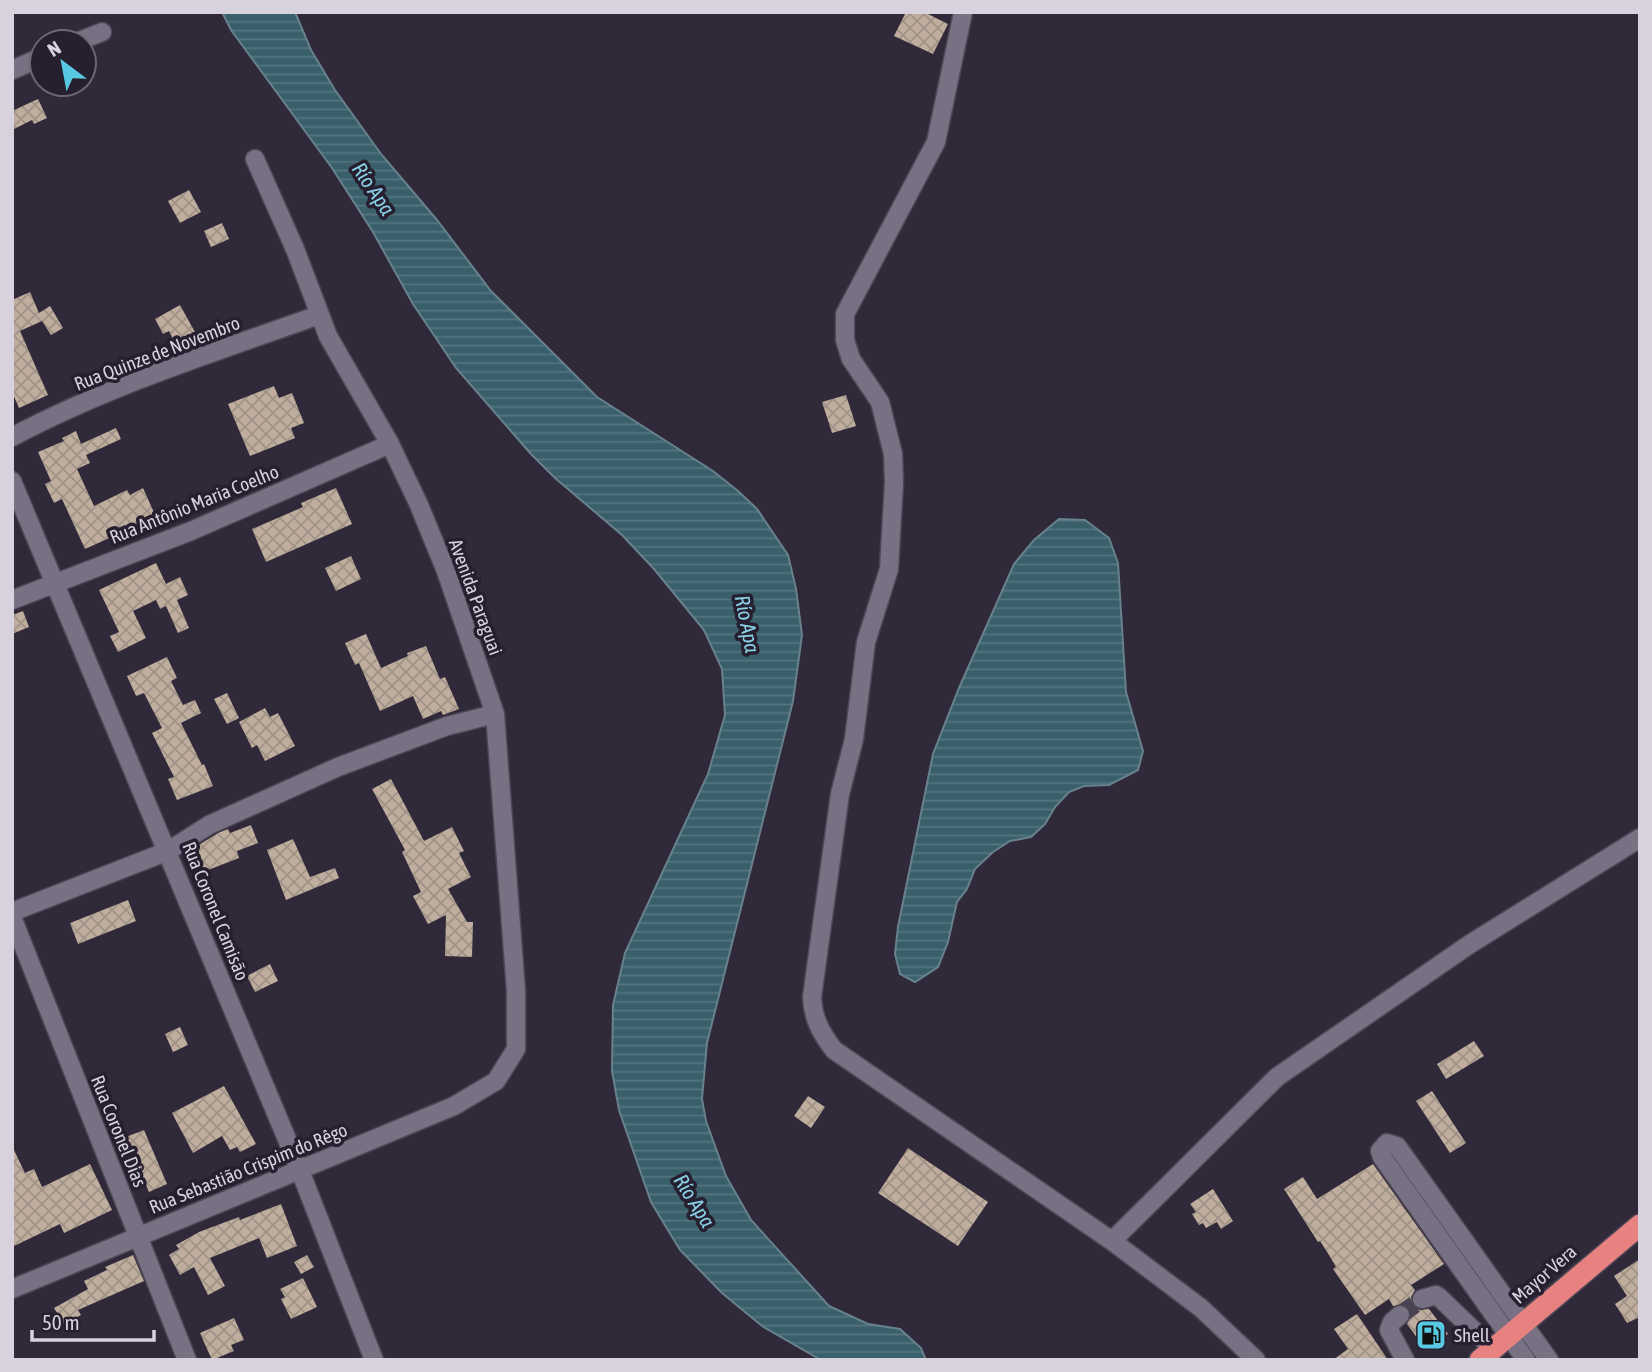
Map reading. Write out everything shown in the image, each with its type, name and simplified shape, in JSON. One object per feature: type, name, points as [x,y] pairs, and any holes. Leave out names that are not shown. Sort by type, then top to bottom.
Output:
[{"type":"highway","name":"Mayor Vera","points":[[1486,1354],[1640,1225]]},
{"type":"street","points":[[963,12],[936,142],[845,314],[845,340],[851,359],[880,402],[893,454],[894,482],[889,569],[866,642],[855,738],[840,794],[812,1007],[818,1028],[834,1049],[1112,1241],[1201,1308],[1256,1360]]},
{"type":"street","points":[[98,34],[102,32]]},
{"type":"street","name":"Avenida Paraguai","points":[[256,159],[295,249],[328,337],[390,444],[419,505],[446,571],[495,714],[517,1024],[516,1049],[496,1082]]},
{"type":"street","name":"Rua Quinze de Novembro","points":[[12,437],[84,402],[146,377],[319,315]]},
{"type":"street","name":"Rua Antônio Maria Coelho","points":[[12,600],[191,531],[390,444]]},
{"type":"street","name":"Rua Coronel Camisão","points":[[12,481],[299,1168],[374,1360]]},
{"type":"street","points":[[12,914],[168,851],[209,825],[338,767],[447,726],[495,714]]},
{"type":"street","points":[[1112,1241],[1277,1077],[1470,944],[1640,838]]},
{"type":"street","name":"Rua Coronel Dias","points":[[12,914],[187,1360]]},
{"type":"street","name":"Rua Sebastião Crispim do Rêgo","points":[[12,1289],[299,1168],[412,1125],[454,1106],[496,1082]]},
{"type":"street","points":[[1526,1360],[1516,1329],[1397,1146],[1387,1143],[1382,1146],[1381,1157],[1516,1329],[1549,1360]]},
{"type":"street","points":[[1422,1299],[1436,1295],[1439,1297],[1486,1354]]},
{"type":"street","points":[[1400,1315],[1392,1322],[1389,1330],[1405,1360]]},
{"type":"green space","points":[[1389,1149],[1508,1314],[1506,1316],[1387,1151]]},
{"type":"water","name":"Río Apa","points":[[222,12],[295,12],[311,50],[335,90],[381,154],[437,220],[491,291],[597,397],[713,471],[738,491],[757,509],[788,555],[802,635],[793,701],[707,1043],[702,1099],[706,1121],[726,1176],[751,1220],[829,1306],[868,1324],[900,1329],[921,1348],[926,1360],[821,1360],[762,1326],[722,1293],[680,1250],[651,1202],[619,1110],[612,1071],[613,1005],[625,953],[708,774],[725,715],[722,669],[704,630],[654,569],[622,535],[531,454],[456,368],[413,304],[373,232],[332,168],[231,30]]},
{"type":"water","points":[[1059,519],[1085,520],[1109,538],[1118,563],[1126,692],[1143,751],[1138,770],[1109,785],[1084,786],[1069,792],[1055,807],[1045,824],[1031,837],[1010,841],[975,869],[967,889],[957,902],[948,942],[938,967],[915,982],[900,974],[895,954],[933,754],[1014,564],[1034,540]]},
{"type":"building","points":[[906,12],[924,12],[948,24],[933,54],[894,36]]},
{"type":"building","points":[[38,99],[47,118],[34,124],[32,120],[12,130],[12,111]]},
{"type":"building","points":[[189,190],[201,212],[180,223],[168,201]]},
{"type":"building","points":[[222,223],[229,239],[211,247],[204,231]]},
{"type":"building","points":[[30,292],[39,313],[50,306],[63,328],[51,335],[42,321],[20,331],[48,395],[19,408],[12,392],[12,300]]},
{"type":"building","points":[[180,305],[196,334],[176,345],[169,331],[163,334],[155,319]]},
{"type":"building","points":[[274,386],[279,398],[292,393],[304,423],[291,428],[295,438],[250,456],[228,404]]},
{"type":"building","points":[[846,395],[856,426],[832,433],[822,402]]},
{"type":"building","points":[[116,428],[121,439],[86,455],[90,463],[77,469],[94,506],[127,490],[130,495],[143,488],[156,517],[85,549],[62,499],[54,503],[45,484],[51,481],[38,452],[64,441],[62,438],[76,431],[81,444]]},
{"type":"building","points":[[336,488],[352,524],[266,562],[252,529],[303,507],[301,503]]},
{"type":"building","points":[[351,556],[361,579],[336,591],[325,568]]},
{"type":"building","points":[[156,563],[166,584],[180,577],[188,595],[177,600],[189,628],[178,633],[166,606],[160,609],[156,600],[133,611],[146,638],[118,652],[110,636],[119,632],[99,590]]},
{"type":"building","points":[[23,611],[29,627],[12,634],[12,615]]},
{"type":"building","points":[[366,634],[381,668],[426,646],[440,679],[445,677],[459,709],[443,715],[441,711],[423,719],[413,696],[380,711],[359,663],[355,665],[345,643]]},
{"type":"building","points":[[167,657],[177,678],[171,681],[183,705],[195,700],[201,713],[181,723],[213,786],[177,800],[168,779],[174,777],[152,733],[162,728],[144,693],[136,696],[127,676]]},
{"type":"building","points":[[227,693],[239,718],[227,724],[214,699]]},
{"type":"building","points":[[265,708],[270,717],[278,713],[295,746],[265,761],[257,745],[252,748],[239,722]]},
{"type":"building","points":[[391,779],[424,841],[452,827],[464,851],[459,853],[471,877],[448,889],[467,922],[473,922],[472,957],[445,956],[446,915],[428,924],[413,896],[421,892],[402,852],[405,850],[372,789]]},
{"type":"building","points":[[251,825],[258,843],[237,851],[239,858],[203,872],[194,848],[218,833],[228,829],[230,833]]},
{"type":"building","points":[[293,839],[310,877],[335,868],[339,878],[286,900],[267,850]]},
{"type":"building","points":[[128,900],[136,921],[78,944],[70,923]]},
{"type":"building","points":[[270,964],[278,981],[255,992],[247,976]]},
{"type":"building","points":[[180,1027],[188,1045],[173,1052],[165,1034]]},
{"type":"building","points":[[1474,1041],[1484,1056],[1446,1079],[1437,1064]]},
{"type":"building","points":[[224,1086],[256,1144],[240,1152],[237,1147],[230,1150],[222,1136],[193,1153],[172,1113]]},
{"type":"building","points":[[1432,1091],[1466,1143],[1450,1153],[1416,1101]]},
{"type":"building","points":[[808,1096],[825,1107],[811,1128],[794,1116]]},
{"type":"building","points":[[144,1130],[167,1184],[149,1192],[126,1137]]},
{"type":"building","points":[[12,1146],[25,1173],[34,1169],[42,1187],[90,1164],[112,1210],[64,1233],[60,1224],[12,1247]]},
{"type":"building","points":[[908,1148],[988,1202],[958,1246],[878,1193]]},
{"type":"building","points":[[1373,1164],[1444,1264],[1411,1285],[1415,1290],[1411,1297],[1414,1307],[1420,1310],[1429,1309],[1448,1334],[1426,1350],[1407,1324],[1411,1313],[1404,1305],[1393,1306],[1389,1299],[1365,1315],[1333,1269],[1336,1267],[1320,1241],[1318,1242],[1284,1189],[1303,1177],[1317,1199]]},
{"type":"building","points":[[1213,1189],[1233,1221],[1221,1229],[1217,1222],[1206,1228],[1203,1223],[1199,1225],[1192,1214],[1196,1212],[1190,1204]]},
{"type":"building","points":[[281,1204],[297,1246],[267,1258],[259,1238],[210,1258],[225,1286],[208,1295],[194,1267],[180,1275],[169,1255],[179,1249],[176,1245],[199,1232]]},
{"type":"building","points":[[133,1255],[144,1281],[78,1310],[81,1315],[64,1324],[54,1308],[88,1289],[84,1281],[107,1270],[105,1267]]},
{"type":"building","points":[[307,1255],[314,1267],[301,1274],[294,1262]]},
{"type":"building","points":[[1640,1259],[1640,1317],[1627,1323],[1615,1304],[1627,1296],[1614,1276]]},
{"type":"building","points":[[303,1278],[317,1307],[291,1319],[281,1299],[285,1297],[280,1289]]},
{"type":"building","points":[[1357,1314],[1388,1360],[1333,1360],[1348,1349],[1334,1329]]},
{"type":"building","points":[[234,1318],[244,1340],[231,1345],[234,1351],[212,1360],[200,1333]]},
{"type":"tunnel","points":[[1400,1315],[1422,1299]]},
{"type":"place","name":"Shell","points":[[1431,1335]]}]
